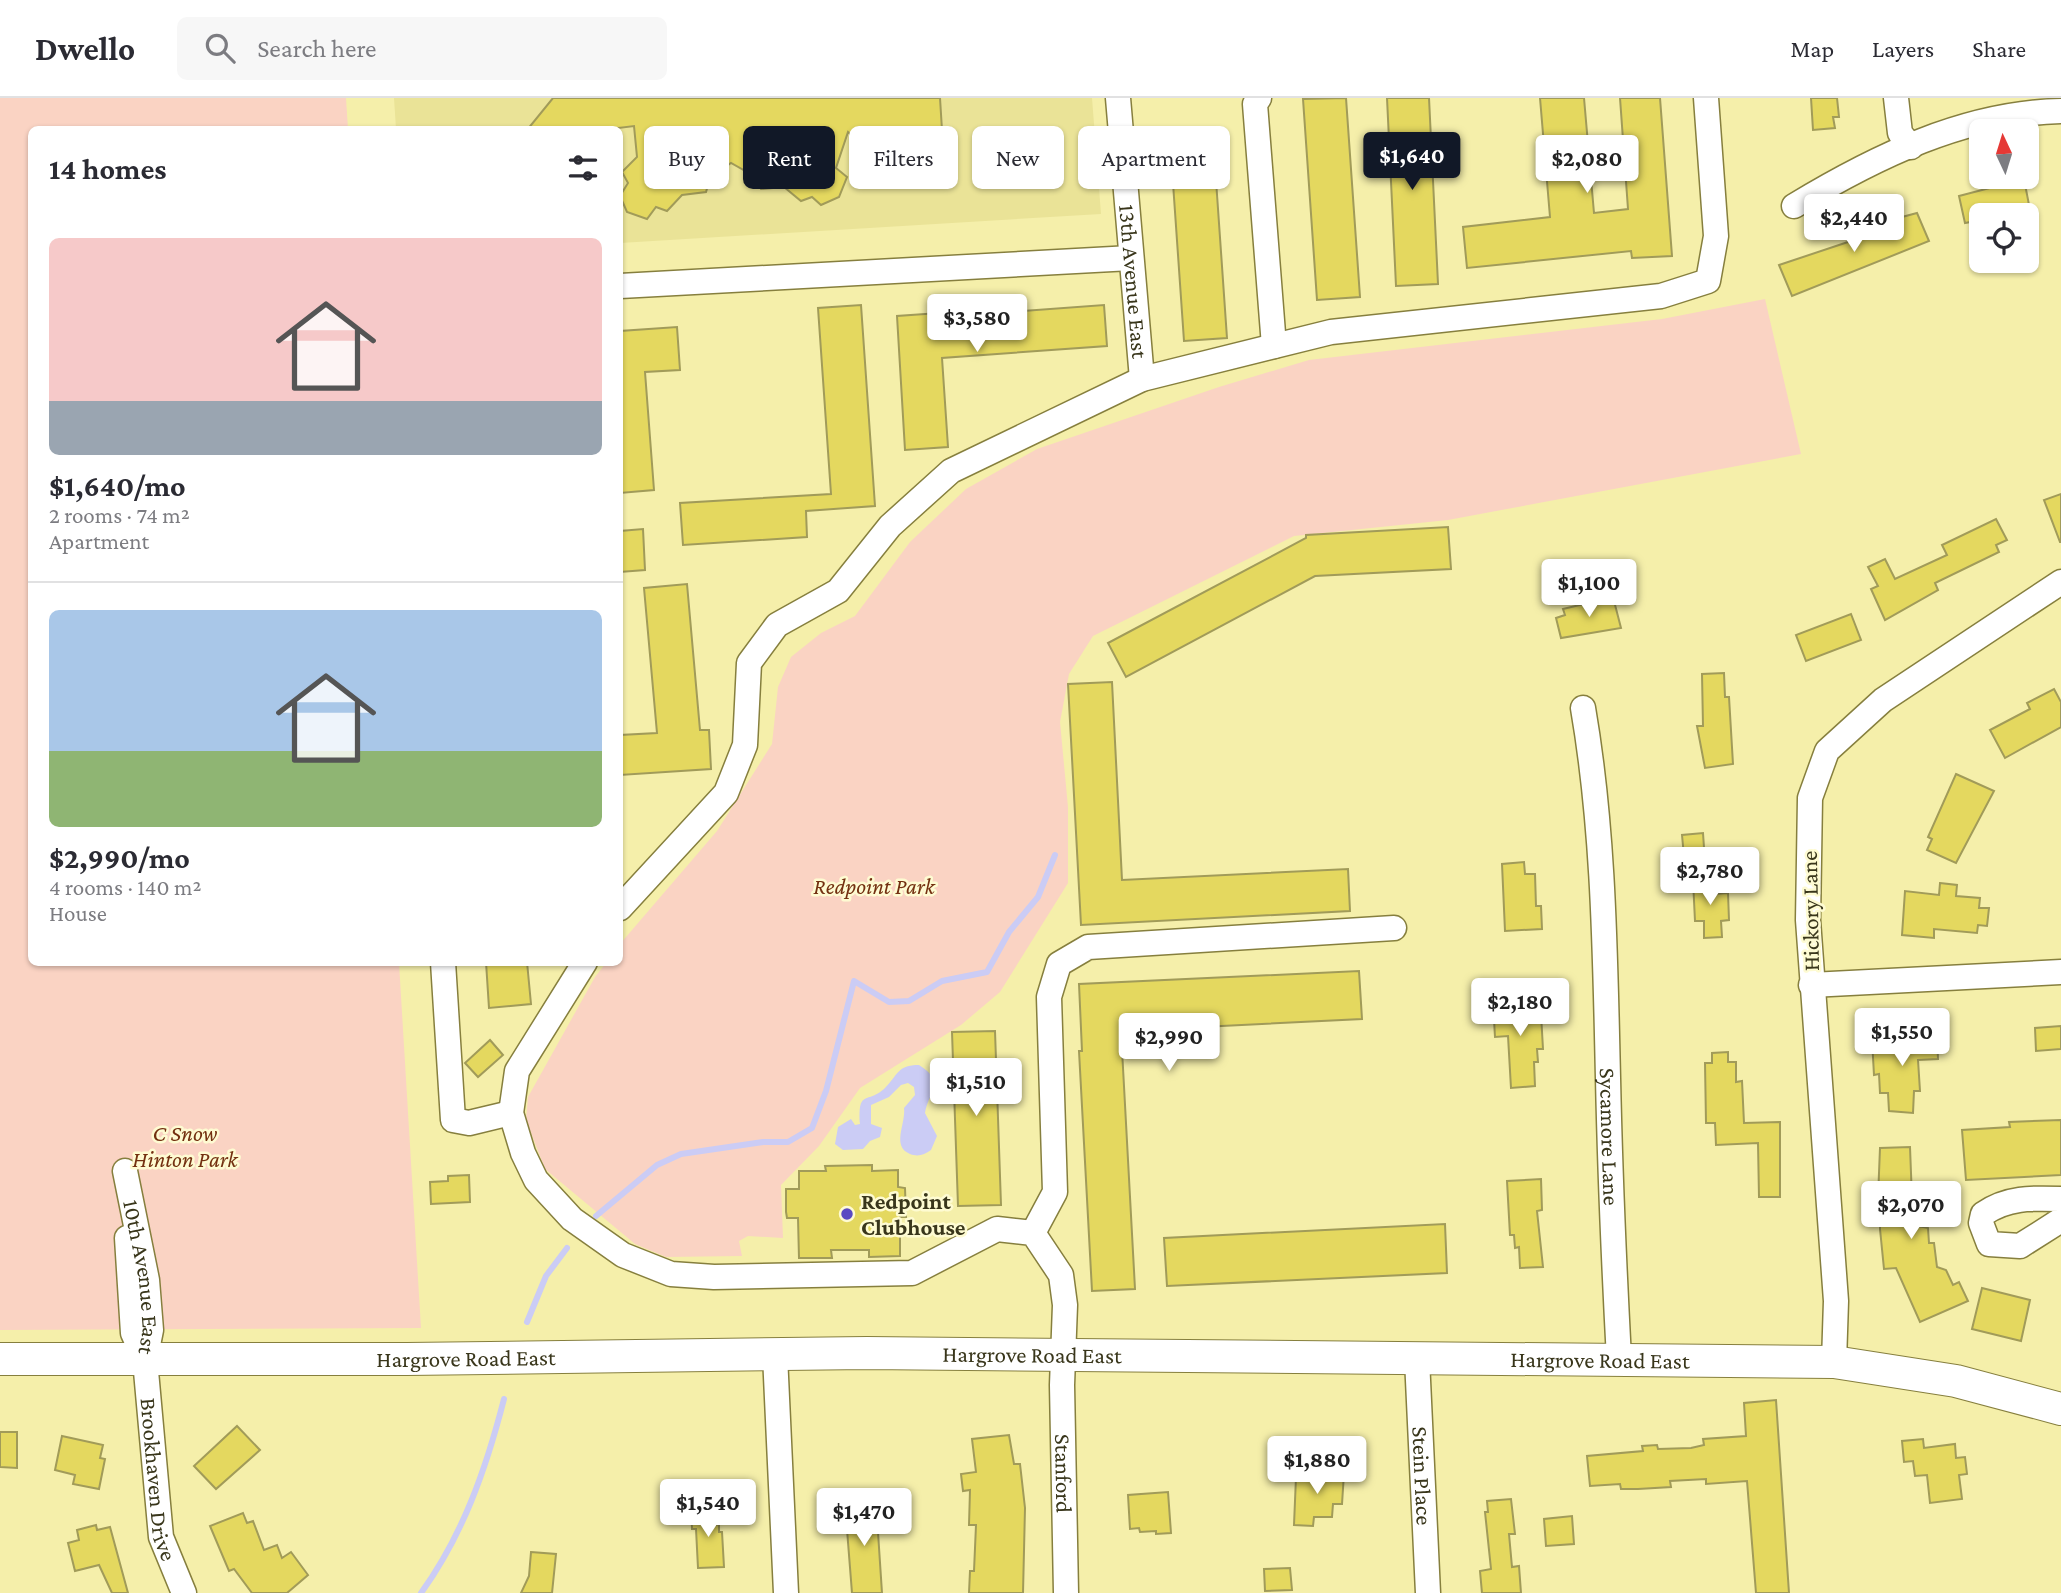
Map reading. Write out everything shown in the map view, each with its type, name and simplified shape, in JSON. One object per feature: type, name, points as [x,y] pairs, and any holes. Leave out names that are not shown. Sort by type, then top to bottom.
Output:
[{"type":"main road","name":"Hargrove Road East","points":[[0,1359],[1284,1355],[1417,1359],[1835,1362],[1956,1381],[2061,1409]]},
{"type":"street","name":"13th Avenue East","points":[[1118,98],[1142,379]]},
{"type":"street","points":[[1259,98],[1255,104],[1273,346]]},
{"type":"street","points":[[623,905],[726,793],[745,745],[749,663],[777,625],[838,591],[890,526],[951,471],[1142,379],[1273,346],[1331,332],[1661,296],[1709,281],[1716,236],[1706,98]]},
{"type":"street","points":[[1896,98],[1900,133],[1911,147]]},
{"type":"street","points":[[1794,206],[1831,183],[1961,126],[2032,112],[2061,111]]},
{"type":"street","points":[[623,286],[1131,258]]},
{"type":"street","name":"Hickory Lane","points":[[1835,1362],[1836,1301],[1808,920],[1810,798],[1827,751],[1883,700],[2061,582]]},
{"type":"street","name":"Sycamore Lane","points":[[1583,708],[1595,776],[1604,930],[1610,1186],[1619,1359]]},
{"type":"street","points":[[583,966],[517,1071],[511,1113],[523,1153],[536,1180],[572,1219],[623,1255],[671,1274],[912,1273],[997,1228],[1033,1233],[1055,1192],[1049,997],[1059,964],[1088,947],[1394,928]]},
{"type":"street","points":[[443,966],[453,1120],[469,1123],[511,1113]]},
{"type":"street","points":[[1811,985],[2061,972]]},
{"type":"street","name":"10th Avenue East","points":[[125,1171],[147,1280],[151,1330],[145,1360],[132,1333],[125,1171]]},
{"type":"street","points":[[2061,1199],[2014,1200],[1997,1204],[1983,1214],[1981,1223],[1989,1244],[2020,1246],[2061,1220]]},
{"type":"street","name":"Stanford","points":[[1033,1233],[1061,1275],[1065,1306],[1062,1355],[1066,1593]]},
{"type":"street","points":[[775,1355],[786,1593]]},
{"type":"street","name":"Stein Place","points":[[1417,1359],[1428,1593]]},
{"type":"street","name":"Brookhaven Drive","points":[[145,1360],[161,1537],[184,1593]]},
{"type":"shaded area","points":[[394,98],[1092,98],[1094,126],[1078,126],[1078,189],[1099,189],[1101,214],[623,243],[623,126],[396,126]]},
{"type":"green space","name":"C Snow Hinton Park","points":[[0,98],[346,98],[348,126],[28,126],[28,966],[399,966],[421,1328],[0,1330]]},
{"type":"green space","name":"Redpoint Park","points":[[1765,299],[1801,454],[1448,520],[1294,536],[1093,636],[1069,674],[1060,722],[1068,807],[1068,883],[1000,992],[961,1025],[860,1088],[819,1146],[781,1185],[783,1238],[748,1236],[739,1241],[742,1256],[666,1257],[635,1244],[545,1169],[526,1120],[528,1097],[595,977],[604,966],[623,966],[623,941],[717,831],[772,744],[778,687],[791,657],[821,633],[855,616],[910,542],[966,489],[1037,449],[1219,387],[1309,360],[1662,319]]},
{"type":"water","points":[[919,1065],[934,1082],[925,1113],[937,1136],[931,1150],[916,1155],[910,1154],[901,1146],[904,1108],[915,1095],[914,1087],[908,1083],[901,1085],[889,1097],[871,1105],[871,1124],[882,1128],[880,1137],[870,1141],[863,1149],[843,1150],[835,1144],[838,1127],[851,1119],[855,1125],[860,1124],[862,1101],[879,1093],[902,1069]]},
{"type":"building","points":[[553,98],[940,98],[942,126],[849,126],[836,168],[847,177],[839,197],[821,205],[812,197],[801,201],[786,189],[835,189],[835,126],[743,126],[743,170],[729,164],[729,126],[644,126],[644,189],[707,189],[706,192],[682,195],[667,211],[656,207],[647,219],[627,212],[623,203],[623,191],[628,183],[623,171],[637,157],[634,126],[530,126]]},
{"type":"building","points":[[1346,98],[1360,297],[1317,300],[1303,99]]},
{"type":"building","points":[[1387,98],[1429,98],[1438,284],[1396,286]]},
{"type":"building","points":[[1540,98],[1584,98],[1594,213],[1628,209],[1620,98],[1660,98],[1672,256],[1632,258],[1631,251],[1467,268],[1463,227],[1550,217]]},
{"type":"building","points":[[1811,98],[1837,98],[1839,117],[1833,117],[1835,128],[1813,130]]},
{"type":"building","points":[[1173,189],[1217,189],[1227,338],[1184,341]]},
{"type":"building","points":[[1986,189],[2026,189],[2029,203],[1969,203],[1969,222],[1965,223],[1959,196]]},
{"type":"building","points":[[1917,213],[1929,241],[1792,296],[1779,265],[1857,239],[1873,232],[1871,227]]},
{"type":"building","points":[[861,305],[875,506],[806,511],[807,537],[683,545],[680,503],[831,494],[818,308]]},
{"type":"building","points":[[1104,305],[1107,346],[942,358],[948,447],[905,450],[897,316],[939,313],[940,317]]},
{"type":"building","points":[[677,327],[680,370],[645,372],[654,490],[623,493],[623,331]]},
{"type":"building","points":[[2061,494],[2061,542],[2060,542],[2044,500]]},
{"type":"building","points":[[1996,519],[2007,540],[1996,545],[1999,552],[1935,583],[1938,590],[1885,620],[1871,589],[1878,586],[1868,567],[1885,559],[1895,579],[1947,555],[1942,545]]},
{"type":"building","points":[[1448,527],[1451,569],[1315,576],[1126,677],[1108,643],[1306,538],[1306,535]]},
{"type":"building","points":[[643,529],[645,570],[623,572],[623,531]]},
{"type":"building","points":[[687,584],[700,730],[709,730],[711,769],[623,775],[623,735],[657,733],[644,588]]},
{"type":"building","points":[[1613,597],[1621,628],[1561,638],[1556,618],[1565,615],[1563,609]]},
{"type":"building","points":[[1851,614],[1861,640],[1806,661],[1796,635]]},
{"type":"building","points":[[1724,673],[1725,697],[1729,697],[1733,764],[1705,768],[1697,726],[1703,726],[1702,674]]},
{"type":"building","points":[[1112,682],[1122,880],[1348,869],[1350,911],[1081,925],[1068,684]]},
{"type":"building","points":[[2054,689],[2061,702],[2061,727],[2005,758],[1990,730],[2030,709],[2027,703]]},
{"type":"building","points":[[1956,774],[1994,791],[1956,863],[1927,850],[1932,839],[1928,837]]},
{"type":"building","points":[[1703,833],[1706,877],[1686,878],[1682,835]]},
{"type":"building","points":[[1524,862],[1525,874],[1535,874],[1536,906],[1541,906],[1542,929],[1505,931],[1502,864]]},
{"type":"building","points":[[1714,879],[1714,894],[1728,893],[1729,920],[1721,921],[1722,937],[1704,938],[1704,921],[1695,921],[1693,880]]},
{"type":"building","points":[[1940,883],[1957,885],[1956,896],[1980,898],[1979,908],[1989,908],[1987,926],[1978,925],[1977,933],[1934,929],[1934,938],[1902,935],[1905,891],[1939,895]]},
{"type":"building","points":[[486,966],[527,966],[531,1004],[489,1008]]},
{"type":"building","points":[[1359,971],[1362,1019],[1121,1031],[1135,1289],[1092,1291],[1079,1051],[1082,1051],[1079,984]]},
{"type":"building","points":[[1535,1001],[1535,1014],[1541,1014],[1543,1049],[1537,1049],[1538,1062],[1534,1062],[1535,1086],[1511,1088],[1508,1036],[1495,1037],[1493,1002]]},
{"type":"building","points":[[2061,1026],[2061,1049],[2036,1051],[2035,1028]]},
{"type":"building","points":[[995,1031],[1001,1205],[958,1206],[952,1032]]},
{"type":"building","points":[[1937,1036],[1938,1059],[1918,1060],[1920,1091],[1914,1091],[1913,1113],[1889,1111],[1888,1093],[1880,1093],[1879,1074],[1874,1075],[1872,1039]]},
{"type":"building","points":[[490,1040],[503,1055],[478,1077],[465,1063]]},
{"type":"building","points":[[1728,1052],[1728,1062],[1736,1062],[1736,1082],[1742,1081],[1744,1123],[1780,1122],[1780,1197],[1759,1197],[1758,1143],[1716,1145],[1715,1123],[1706,1123],[1705,1063],[1712,1063],[1712,1053]]},
{"type":"building","points":[[2061,1120],[2061,1175],[1966,1180],[1962,1130],[2010,1127],[2009,1122]]},
{"type":"building","points":[[1910,1147],[1913,1225],[1928,1228],[1929,1243],[1934,1243],[1937,1267],[1946,1270],[1953,1285],[1959,1282],[1968,1301],[1920,1322],[1896,1268],[1884,1269],[1880,1229],[1881,1198],[1878,1198],[1880,1148]]},
{"type":"building","name":"Redpoint Clubhouse","points":[[872,1165],[872,1171],[898,1170],[898,1187],[905,1188],[906,1217],[900,1217],[900,1256],[869,1257],[869,1250],[831,1250],[832,1258],[799,1258],[798,1218],[787,1218],[786,1189],[799,1189],[799,1171],[826,1171],[825,1166]]},
{"type":"building","points":[[469,1175],[470,1202],[431,1204],[430,1182],[448,1181],[448,1176]]},
{"type":"building","points":[[1541,1179],[1542,1210],[1537,1211],[1543,1267],[1520,1268],[1519,1247],[1515,1248],[1514,1235],[1510,1235],[1507,1181]]},
{"type":"building","points":[[1445,1224],[1447,1273],[1167,1286],[1164,1238]]},
{"type":"building","points":[[1982,1288],[2030,1300],[2021,1341],[1972,1329]]},
{"type":"building","points":[[1776,1400],[1789,1593],[1756,1593],[1747,1481],[1706,1484],[1706,1479],[1670,1481],[1671,1487],[1638,1489],[1621,1489],[1620,1484],[1590,1486],[1587,1456],[1643,1451],[1642,1446],[1657,1445],[1658,1449],[1691,1448],[1704,1445],[1703,1439],[1746,1436],[1744,1403]]},
{"type":"building","points":[[237,1426],[260,1450],[216,1489],[194,1466]]},
{"type":"building","points":[[0,1432],[17,1432],[17,1468],[0,1467]]},
{"type":"building","points":[[1009,1435],[1014,1464],[1020,1464],[1025,1508],[1023,1593],[969,1593],[970,1571],[974,1571],[976,1525],[969,1525],[970,1490],[963,1491],[961,1474],[976,1472],[972,1439]]},
{"type":"building","points":[[62,1436],[103,1445],[100,1458],[105,1459],[99,1489],[73,1484],[75,1475],[55,1470]]},
{"type":"building","points":[[1923,1439],[1924,1448],[1955,1444],[1956,1458],[1965,1457],[1967,1474],[1959,1475],[1962,1499],[1930,1503],[1927,1475],[1915,1476],[1913,1461],[1904,1462],[1902,1441]]},
{"type":"building","points":[[1303,1471],[1344,1473],[1342,1504],[1333,1504],[1332,1517],[1314,1517],[1313,1526],[1294,1525],[1296,1477],[1303,1477]]},
{"type":"building","points":[[1168,1492],[1171,1533],[1156,1534],[1156,1531],[1140,1532],[1139,1528],[1130,1529],[1128,1495]]},
{"type":"building","points":[[1511,1499],[1515,1534],[1509,1534],[1512,1567],[1519,1566],[1521,1593],[1482,1593],[1480,1571],[1491,1569],[1485,1512],[1488,1512],[1487,1501]]},
{"type":"building","points":[[876,1502],[882,1593],[852,1593],[845,1504]]},
{"type":"building","points":[[715,1508],[715,1525],[719,1524],[719,1532],[722,1532],[724,1567],[698,1568],[696,1529],[692,1529],[691,1509]]},
{"type":"building","points":[[243,1513],[247,1523],[253,1521],[264,1550],[277,1545],[282,1558],[291,1552],[308,1575],[287,1593],[252,1593],[234,1569],[229,1571],[210,1526]]},
{"type":"building","points":[[1572,1516],[1574,1544],[1546,1546],[1544,1519]]},
{"type":"building","points":[[96,1525],[97,1530],[110,1527],[128,1593],[112,1593],[99,1565],[75,1571],[68,1543],[79,1540],[77,1530]]},
{"type":"building","points":[[531,1552],[556,1554],[552,1593],[521,1593],[529,1576]]},
{"type":"building","points":[[1290,1568],[1292,1590],[1265,1591],[1264,1569]]},
{"type":"waterway","points":[[596,1216],[657,1165],[681,1154],[763,1142],[788,1142],[812,1128],[826,1091],[854,981],[889,1002],[909,1001],[942,981],[987,972],[1009,932],[1038,897],[1055,855]]},
{"type":"waterway","points":[[527,1322],[546,1276],[567,1248]]},
{"type":"waterway","points":[[421,1593],[449,1548],[472,1500],[504,1399]]},
{"type":"place","name":"Redpoint Clubhouse","points":[[847,1214]]}]
